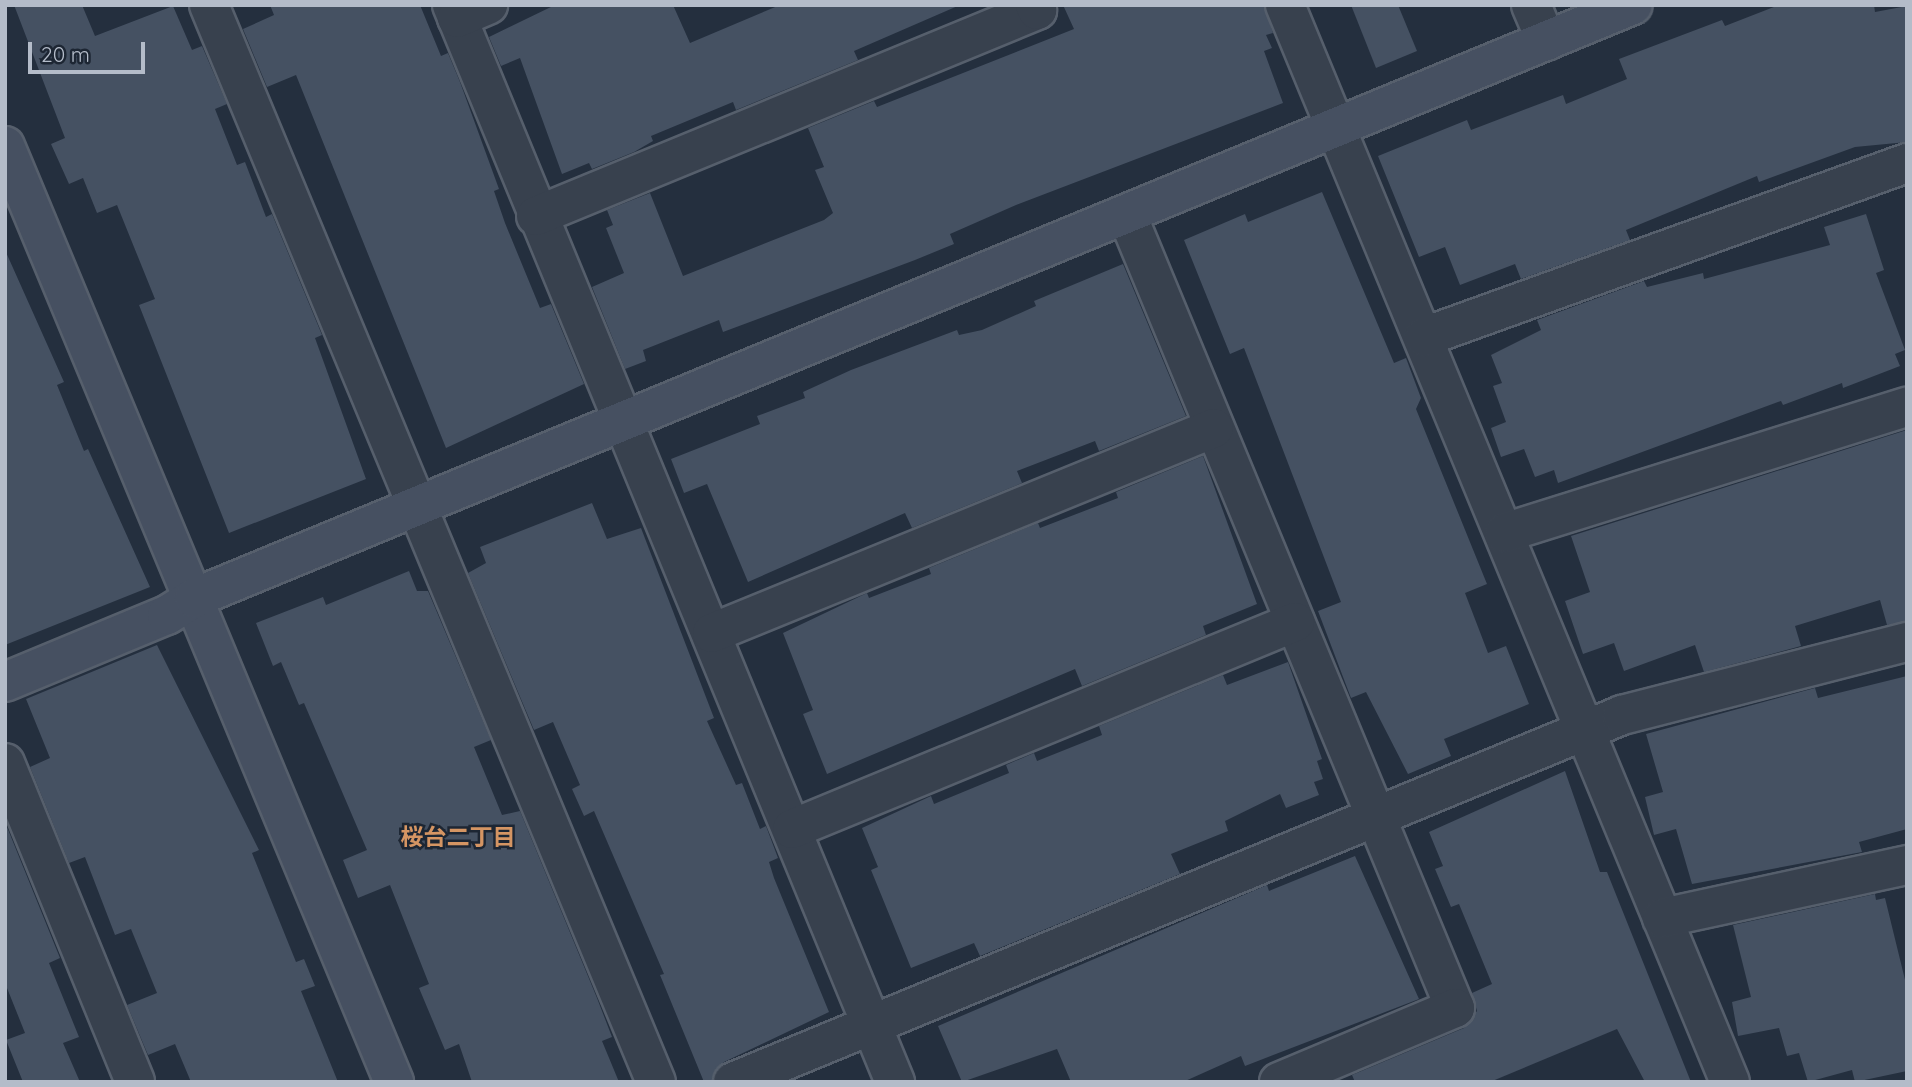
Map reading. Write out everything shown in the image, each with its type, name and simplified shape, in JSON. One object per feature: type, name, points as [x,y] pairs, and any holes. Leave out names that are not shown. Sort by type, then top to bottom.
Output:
[{"type":"street","points":[[209,5],[656,1082]]},
{"type":"street","points":[[536,216],[1037,10],[1035,5]]},
{"type":"street","points":[[1285,5],[1730,1082]]},
{"type":"street","points":[[1531,5],[1546,41]]},
{"type":"street","points":[[5,682],[167,615],[194,598],[622,424],[1633,5]]},
{"type":"street","points":[[466,9],[536,216],[712,633],[895,1082]]},
{"type":"street","points":[[5,146],[394,1082]]},
{"type":"street","points":[[1424,337],[1907,163]]},
{"type":"street","points":[[1127,215],[1455,1008],[1279,1082]]},
{"type":"street","points":[[1504,533],[1907,407]]},
{"type":"street","points":[[712,633],[1214,428]]},
{"type":"street","points":[[792,829],[1295,622]]},
{"type":"street","points":[[733,1082],[1622,715],[1907,642]]},
{"type":"street","points":[[5,763],[135,1082]]},
{"type":"street","points":[[1661,918],[1907,865]]},
{"type":"building","points":[[14,5],[82,5],[95,36],[173,6],[192,50],[202,46],[227,104],[215,109],[237,165],[245,162],[266,217],[272,214],[322,335],[315,338],[366,479],[229,533],[139,305],[155,299],[117,205],[97,213],[83,178],[69,184],[51,144],[65,138]]},
{"type":"building","points":[[270,5],[420,5],[441,56],[448,53],[460,82],[499,189],[494,191],[505,223],[540,308],[551,304],[584,384],[446,448],[296,75],[267,87],[243,29],[274,15]]},
{"type":"building","points":[[555,5],[673,5],[690,43],[780,5],[960,5],[854,51],[858,60],[736,110],[733,102],[651,136],[653,141],[634,152],[592,169],[589,163],[562,174],[520,58],[501,66],[489,37]]},
{"type":"building","points":[[1063,5],[1264,5],[1273,33],[1266,35],[1272,48],[1264,51],[1283,103],[1016,205],[950,234],[954,244],[915,260],[723,332],[719,320],[643,350],[646,361],[625,369],[592,287],[624,273],[606,228],[613,225],[607,210],[650,193],[683,276],[824,220],[833,213],[815,170],[824,167],[808,128],[874,101],[877,107],[1074,29]]},
{"type":"building","points":[[1351,5],[1398,5],[1417,51],[1376,68]]},
{"type":"building","points":[[1779,5],[1874,5],[1875,12],[1907,6],[1907,142],[1855,147],[1759,182],[1757,176],[1626,230],[1630,240],[1521,279],[1515,264],[1460,285],[1445,247],[1419,257],[1378,156],[1467,120],[1471,130],[1563,95],[1566,104],[1627,79],[1619,59],[1722,20],[1725,26]]},
{"type":"building","points":[[1322,192],[1394,363],[1406,358],[1421,398],[1416,409],[1487,584],[1465,593],[1488,653],[1506,646],[1529,704],[1444,739],[1451,756],[1408,774],[1366,692],[1351,698],[1318,611],[1341,602],[1244,348],[1230,354],[1184,240],[1245,214],[1248,222]]},
{"type":"building","points":[[1866,214],[1884,270],[1876,273],[1905,350],[1895,354],[1900,366],[1843,388],[1842,383],[1783,405],[1781,401],[1558,483],[1554,470],[1535,477],[1524,449],[1501,457],[1491,428],[1506,422],[1493,386],[1502,383],[1491,355],[1541,330],[1537,320],[1644,281],[1647,287],[1703,273],[1704,279],[1830,245],[1824,227]]},
{"type":"building","points":[[5,250],[64,382],[57,385],[84,451],[88,449],[150,587],[5,645]]},
{"type":"building","points":[[1123,264],[1186,416],[1099,451],[1095,441],[1017,471],[1022,483],[912,528],[905,513],[748,582],[707,484],[684,493],[671,459],[760,424],[757,416],[805,398],[803,392],[851,370],[957,330],[959,335],[982,330],[1036,306],[1034,301]]},
{"type":"building","points":[[1907,430],[1907,621],[1887,625],[1880,600],[1795,626],[1801,646],[1704,672],[1695,645],[1624,671],[1614,643],[1583,654],[1565,601],[1590,592],[1571,536]]},
{"type":"building","points":[[1203,456],[1257,604],[1203,626],[1206,635],[1082,686],[1075,669],[827,774],[803,714],[813,710],[783,633],[867,593],[869,598],[931,574],[929,568],[1038,523],[1040,528],[1118,498],[1116,492]]},
{"type":"building","points":[[592,503],[607,539],[641,528],[714,718],[707,721],[736,785],[742,783],[760,829],[766,826],[778,858],[769,862],[774,878],[829,1012],[724,1062],[712,1082],[704,1082],[660,975],[664,974],[594,811],[584,816],[572,789],[580,785],[553,722],[534,730],[468,573],[486,563],[480,547]]},
{"type":"building","points":[[409,571],[417,591],[428,591],[491,740],[474,747],[502,815],[520,811],[612,1037],[602,1041],[619,1082],[472,1082],[459,1044],[445,1050],[419,988],[429,984],[390,885],[358,898],[343,860],[367,850],[304,703],[299,705],[281,662],[273,666],[256,623],[323,597],[326,605]]},
{"type":"building","points":[[157,645],[259,850],[252,853],[296,962],[304,959],[315,986],[301,991],[338,1082],[191,1082],[175,1044],[148,1055],[127,1005],[157,993],[131,929],[115,935],[85,857],[69,863],[30,767],[50,758],[26,699]]},
{"type":"building","points":[[1288,662],[1322,759],[1317,761],[1323,779],[1314,782],[1319,795],[1286,808],[1280,794],[1225,821],[1228,831],[1171,854],[1180,874],[980,956],[974,943],[911,968],[871,870],[878,867],[862,828],[931,796],[934,804],[1009,773],[1006,765],[1034,753],[1037,761],[1102,735],[1099,726],[1223,675],[1227,685]]},
{"type":"building","points":[[1907,676],[1907,829],[1859,842],[1862,852],[1692,884],[1676,829],[1654,835],[1645,797],[1663,792],[1646,734],[1815,688],[1818,698]]},
{"type":"building","points":[[1565,771],[1600,872],[1607,872],[1691,1082],[1645,1082],[1617,1029],[1490,1082],[1355,1082],[1352,1075],[1464,1028],[1477,1011],[1472,993],[1492,984],[1459,904],[1451,907],[1435,869],[1443,866],[1429,832]]},
{"type":"building","points":[[5,822],[60,958],[49,963],[79,1037],[63,1043],[80,1082],[23,1082],[6,1040],[25,1033],[5,983]]},
{"type":"building","points":[[1355,856],[1419,999],[1245,1066],[1241,1056],[1183,1082],[1071,1082],[1057,1049],[962,1082],[938,1026],[1267,885],[1269,891]]},
{"type":"building","points":[[1875,894],[1876,900],[1885,898],[1907,988],[1907,1071],[1855,1082],[1852,1070],[1808,1082],[1799,1053],[1787,1056],[1779,1028],[1738,1036],[1732,1002],[1751,997],[1733,925]]},
{"type":"district","name":"桜台二丁目","points":[[458,837]]}]
